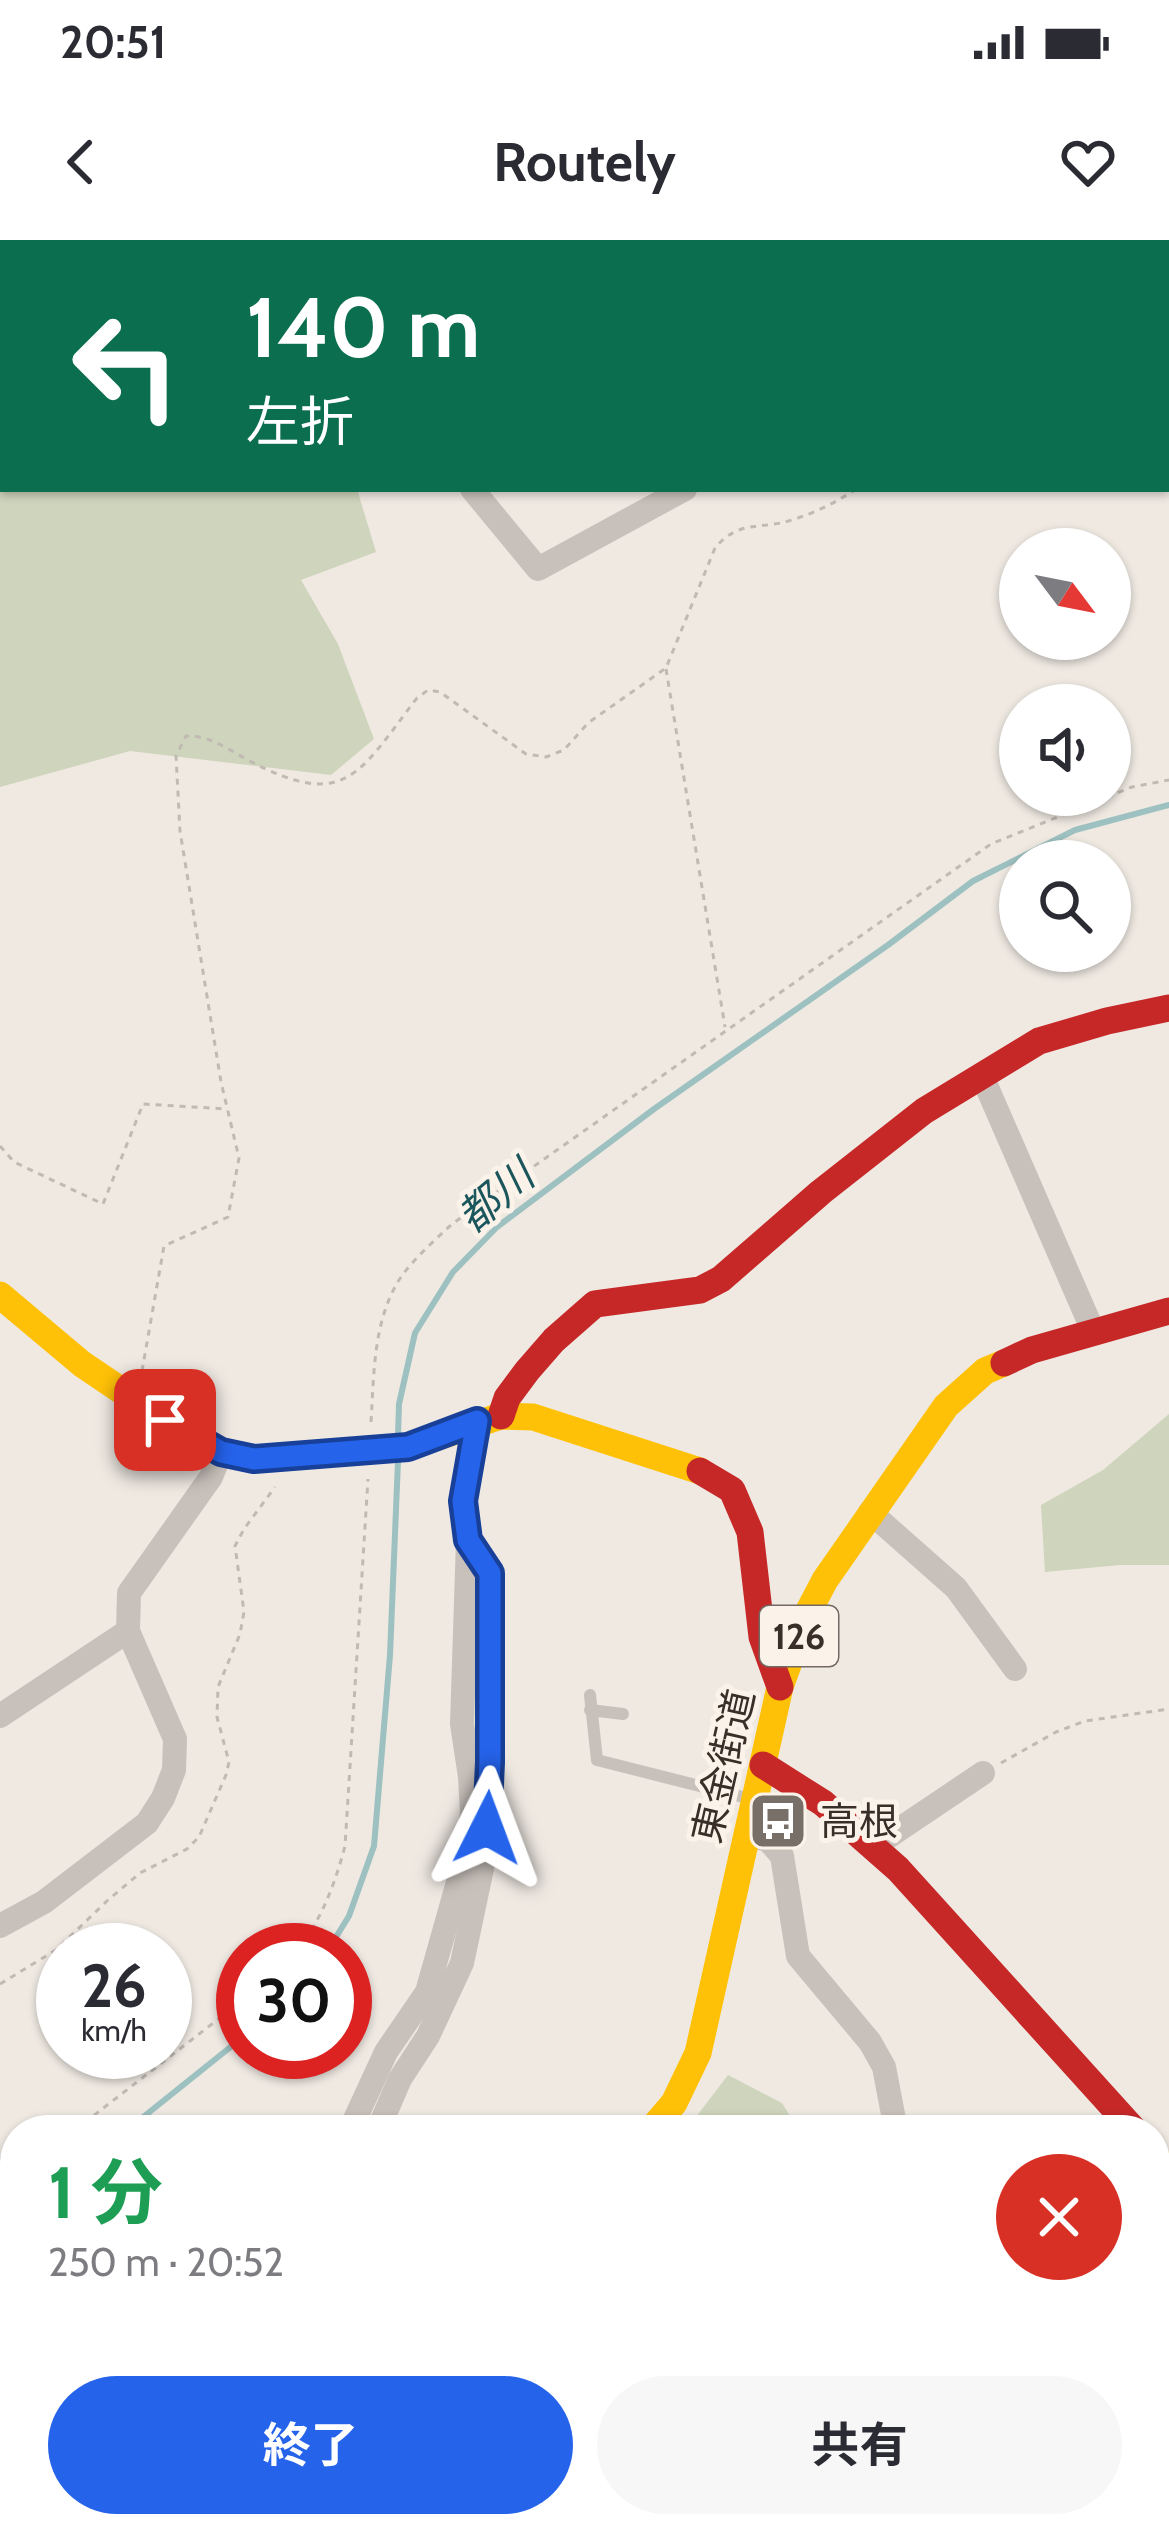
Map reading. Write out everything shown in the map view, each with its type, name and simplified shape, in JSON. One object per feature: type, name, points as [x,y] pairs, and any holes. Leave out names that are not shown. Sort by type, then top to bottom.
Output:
[{"type":"main road","points":[[489,1419],[554,1340],[595,1304],[700,1290],[721,1279],[924,1111],[1039,1041],[1169,1008]]},
{"type":"main road","points":[[0,1295],[82,1364],[221,1452],[254,1459],[408,1447],[489,1419],[533,1417],[705,1473],[732,1490],[751,1532],[762,1637],[780,1687]]},
{"type":"main road","name":"東金街道","points":[[664,2115],[698,2053],[780,1687],[805,1618],[825,1580],[946,1406],[985,1371],[1018,1355],[1169,1311]]},
{"type":"main road","points":[[763,1766],[801,1786],[876,1845],[1121,2115]]},
{"type":"street","points":[[474,492],[538,569],[679,492]]},
{"type":"street","points":[[982,1076],[1093,1331]]},
{"type":"street","points":[[357,2115],[386,2052],[427,1992],[466,1854],[472,1812],[462,1724],[468,1540],[463,1501],[489,1419]]},
{"type":"street","points":[[0,1926],[44,1902],[146,1823],[163,1798],[174,1770],[175,1738],[128,1631],[130,1593],[211,1477],[221,1452]]},
{"type":"street","points":[[870,1512],[956,1588],[1015,1669]]},
{"type":"street","points":[[384,2115],[462,1963],[484,1859],[490,1796],[490,1573],[468,1540]]},
{"type":"street","points":[[0,1716],[128,1631]]},
{"type":"street","points":[[876,1845],[983,1773]]},
{"type":"street","points":[[748,1835],[768,1840],[782,1856],[798,1956],[884,2067],[893,2115]]},
{"type":"lane","points":[[623,1714],[590,1702],[597,1760],[755,1800]]},
{"type":"path","points":[[725,1030],[666,668],[715,548],[727,533],[790,521],[851,492]]},
{"type":"path","points":[[137,1402],[164,1246],[228,1216],[239,1158],[221,1082],[180,832],[176,756],[186,736],[202,735],[281,778],[314,784],[341,782],[362,768],[428,690],[440,692],[526,754],[547,757],[564,751],[589,723],[666,668]]},
{"type":"path","points":[[316,1923],[345,1846],[374,1360],[384,1315],[398,1282],[452,1224],[991,844],[1132,787],[1169,780]]},
{"type":"path","points":[[0,1146],[14,1162],[103,1204],[143,1104],[229,1109]]},
{"type":"path","points":[[983,1773],[1085,1720],[1169,1709]]},
{"type":"path","points":[[94,2115],[216,2021]]},
{"type":"green space","points":[[0,492],[358,492],[376,552],[301,580],[338,644],[374,739],[331,775],[130,751],[0,787]]},
{"type":"green space","points":[[1169,1414],[1169,1565],[1045,1572],[1041,1505],[1103,1470]]},
{"type":"green space","points":[[728,2075],[782,2103],[789,2115],[697,2115]]},
{"type":"waterway","name":"都川","points":[[398,1435],[399,1404],[415,1333],[453,1272],[497,1227],[973,881],[1075,830],[1169,805]]},
{"type":"waterway","name":"都川","points":[[345,1923],[374,1846],[390,1655],[398,1461]]},
{"type":"waterway","name":"都川","points":[[146,2115],[216,2059]]},
{"type":"traffic: slow","points":[[0,1295],[82,1364],[193,1439],[221,1452],[254,1459],[408,1447],[501,1416],[533,1417],[700,1471]]},
{"type":"traffic: slow","points":[[664,2115],[698,2053],[780,1687],[805,1618],[825,1580],[946,1406],[985,1371],[1004,1363]]},
{"type":"traffic: jam","points":[[501,1416],[507,1398],[527,1371],[595,1304],[700,1290],[721,1279],[924,1111],[1039,1041],[1169,1008]]},
{"type":"traffic: jam","points":[[1004,1363],[1032,1350],[1169,1311]]},
{"type":"traffic: jam","points":[[700,1471],[732,1490],[750,1532],[762,1637],[780,1687]]},
{"type":"traffic: jam","points":[[763,1765],[823,1803],[898,1869],[1120,2115]]},
{"type":"place","name":"高根","points":[[778,1821]]},
{"type":"route","points":[[165,1420],[221,1452],[254,1459],[408,1447],[477,1421],[463,1501],[468,1540],[490,1573],[487,1828]]}]
